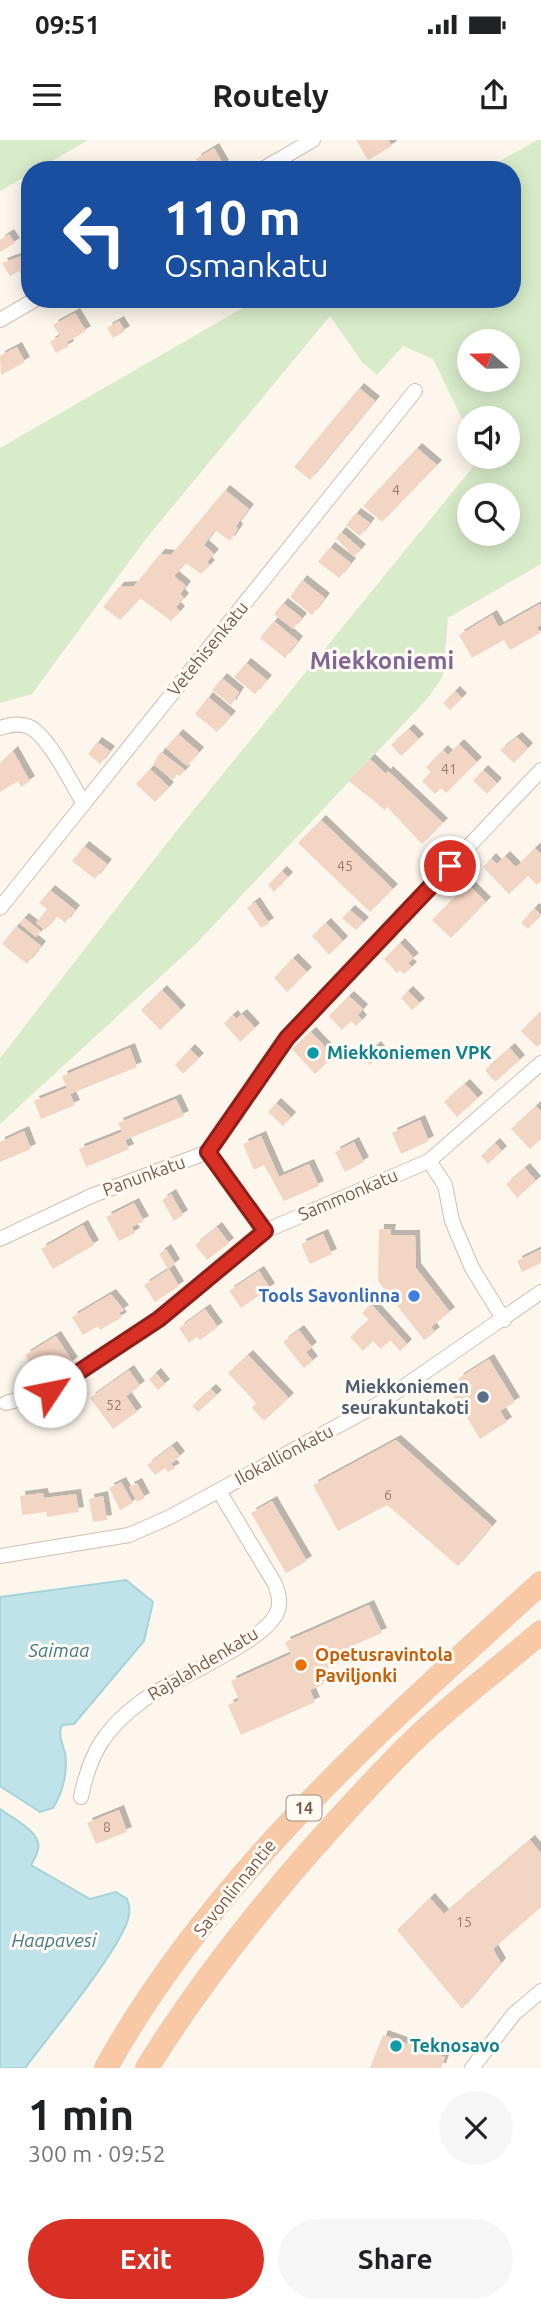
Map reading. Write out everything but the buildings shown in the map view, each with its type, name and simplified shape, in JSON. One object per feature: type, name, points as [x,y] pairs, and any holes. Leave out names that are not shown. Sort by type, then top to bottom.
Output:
[{"type":"highway","name":"Savonlinnantie","points":[[106,2068],[171,1966],[273,1841],[370,1739],[541,1583]]},
{"type":"highway","name":"Savonlinnantie","points":[[147,2068],[197,1993],[298,1867],[398,1756],[541,1632]]},
{"type":"street","points":[[277,161],[313,140]]},
{"type":"street","points":[[0,320],[21,308]]},
{"type":"street","name":"Vetehisenkatu","points":[[0,908],[415,391]]},
{"type":"street","points":[[0,728],[14,724],[28,726],[40,734],[84,804]]},
{"type":"street","name":"Panunkatu","points":[[0,1239],[91,1196],[208,1152],[287,1038],[541,770]]},
{"type":"street","name":"Sammonkatu","points":[[6,1403],[50,1391],[159,1319],[265,1231],[429,1161],[541,1063]]},
{"type":"street","points":[[208,1152],[265,1231]]},
{"type":"street","points":[[429,1161],[445,1185],[452,1221],[472,1268],[504,1320]]},
{"type":"street","name":"Ilokallionkatu","points":[[0,1556],[129,1535],[380,1404],[541,1292]]},
{"type":"street","name":"Rajalahdenkatu","points":[[81,1797],[93,1752],[122,1718],[143,1700],[220,1657],[266,1627],[278,1610],[280,1600],[275,1584],[219,1490]]},
{"type":"street","points":[[472,2068],[514,2014],[541,1991]]},
{"type":"green space","points":[[0,140],[88,140],[52,161],[21,161],[21,179],[0,191]]},
{"type":"green space","points":[[541,140],[541,564],[448,618],[443,676],[428,698],[195,945],[0,1124],[0,1058],[174,834],[457,486],[457,546],[520,546],[520,483],[460,483],[471,469],[520,469],[520,406],[457,406],[457,408],[433,359],[403,346],[377,375],[362,362],[330,316],[145,540],[32,694],[0,703],[0,448],[242,308],[521,308],[521,161],[500,161]]},
{"type":"water","name":"Saimaa","points":[[126,1580],[153,1602],[144,1641],[74,1724],[62,1725],[60,1736],[66,1760],[64,1781],[53,1808],[40,1812],[0,1786],[0,1597]]},
{"type":"water","name":"Haapavesi","points":[[0,1809],[25,1826],[35,1837],[38,1849],[31,1865],[90,1899],[116,1892],[127,1899],[129,1909],[124,1929],[114,1948],[25,2068],[0,2068]]},
{"type":"place","name":"Miekkoniemen VPK","points":[[313,1053]]},
{"type":"place","name":"Tools Savonlinna","points":[[414,1296]]},
{"type":"place","name":"Miekkoniemen seurakuntakoti","points":[[483,1397]]},
{"type":"place","name":"Opetusravintola Paviljonki","points":[[301,1665]]},
{"type":"place","name":"Teknosavo","points":[[396,2046]]},
{"type":"district","name":"Miekkoniemi","points":[[382,661]]},
{"type":"route","points":[[50,1391],[159,1319],[265,1231],[208,1152],[287,1038],[450,866]]}]
